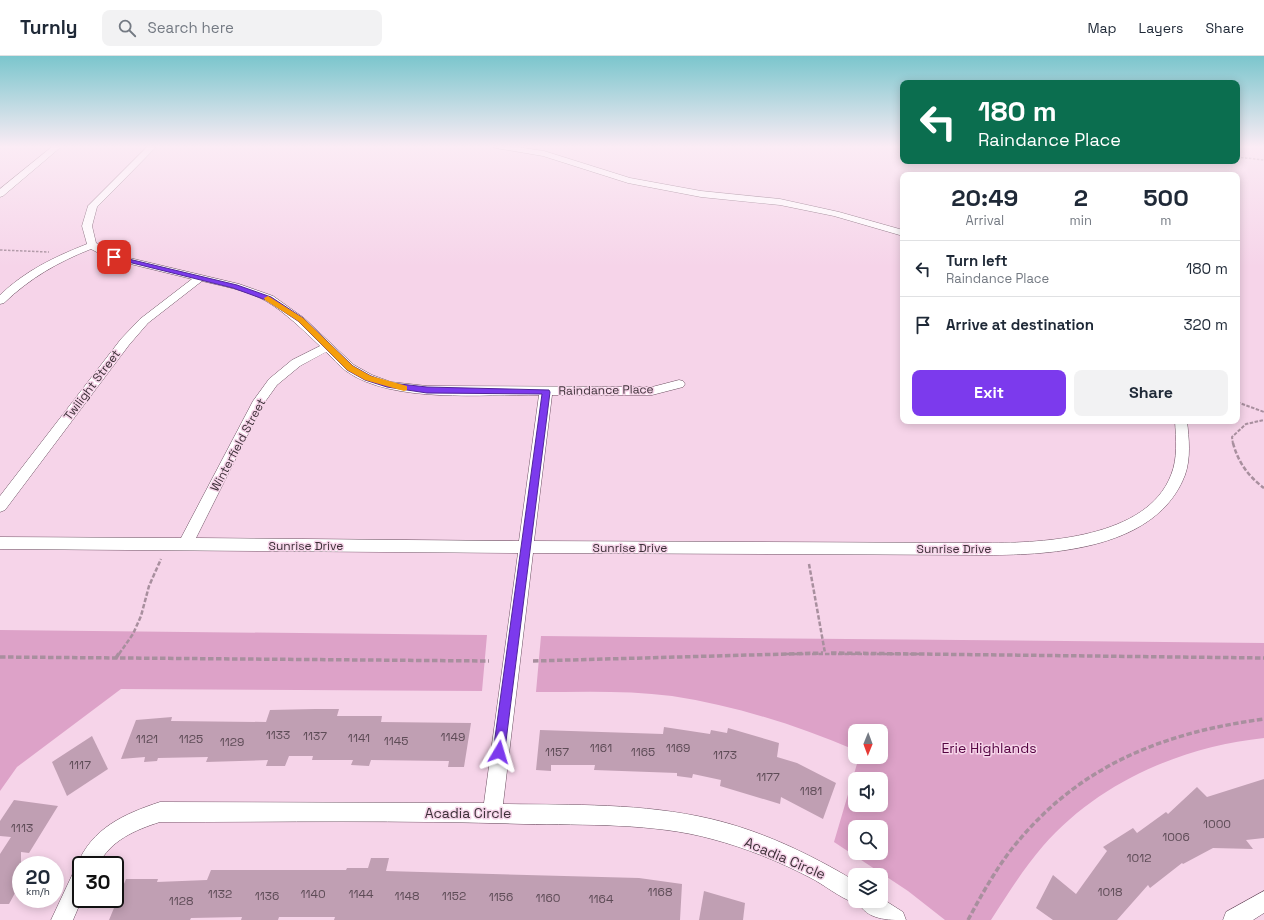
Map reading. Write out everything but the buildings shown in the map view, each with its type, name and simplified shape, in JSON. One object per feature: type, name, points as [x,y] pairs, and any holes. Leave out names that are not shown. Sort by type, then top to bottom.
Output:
[{"type":"street","points":[[0,301],[25,278],[50,262],[92,245],[88,232],[87,218],[93,206],[113,186]]},
{"type":"street","points":[[661,186],[701,194],[780,202],[836,214],[900,232]]},
{"type":"street","name":"Raindance Place","points":[[92,245],[114,257],[235,286],[269,298],[300,320],[350,368],[368,378],[390,386],[427,390],[546,392],[652,391],[679,384]]},
{"type":"street","name":"Twilight Street","points":[[0,506],[125,342],[144,321],[199,278]]},
{"type":"street","name":"Winterfield Street","points":[[185,545],[257,404],[273,382],[296,363],[327,347]]},
{"type":"street","points":[[492,813],[546,392]]},
{"type":"street","name":"Sunrise Drive","points":[[0,543],[993,549],[1038,547],[1082,542],[1119,530],[1148,514],[1169,495],[1180,474],[1184,454],[1181,424]]},
{"type":"street","name":"Acadia Circle","points":[[91,856],[110,834],[132,821],[160,812],[492,813],[612,816],[657,820],[711,829],[767,847],[818,870],[848,889]]},
{"type":"street","points":[[62,920],[72,898]]},
{"type":"street","points":[[1234,920],[1264,901]]},
{"type":"street","points":[[878,908],[896,920]]},
{"type":"path","points":[[0,250],[44,251],[50,252],[53,255]]},
{"type":"path","points":[[1240,403],[1264,412]]},
{"type":"path","points":[[1264,420],[1246,424],[1232,437],[1238,461],[1264,488]]},
{"type":"path","points":[[116,658],[132,634],[141,616],[149,586],[161,559]]},
{"type":"path","points":[[810,564],[825,653]]},
{"type":"path","points":[[534,661],[825,653],[1264,658]]},
{"type":"path","points":[[0,657],[489,661]]},
{"type":"path","points":[[968,920],[988,884],[1011,850],[1037,820],[1074,788],[1114,762],[1152,745],[1191,732],[1264,719]]},
{"type":"green space","points":[[0,630],[487,635],[482,691],[121,689],[17,767],[0,791]]},
{"type":"green space","name":"Erie Highlands","points":[[541,636],[1264,643],[1264,738],[1202,750],[1172,759],[1143,771],[1089,803],[1065,823],[1036,854],[1009,891],[991,920],[945,920],[908,891],[888,878],[888,868],[873,868],[861,860],[888,860],[888,820],[848,820],[848,851],[834,842],[848,794],[848,812],[888,812],[888,772],[855,772],[857,764],[888,764],[888,724],[848,724],[848,747],[811,732],[765,717],[719,705],[655,694],[536,692]]},
{"type":"slow traffic","points":[[268,298],[300,320],[350,368],[368,378],[390,386],[404,388]]},
{"type":"route","points":[[114,257],[235,286],[269,298],[300,320],[350,368],[368,378],[390,386],[427,390],[546,392],[522,566],[499,752]]}]
